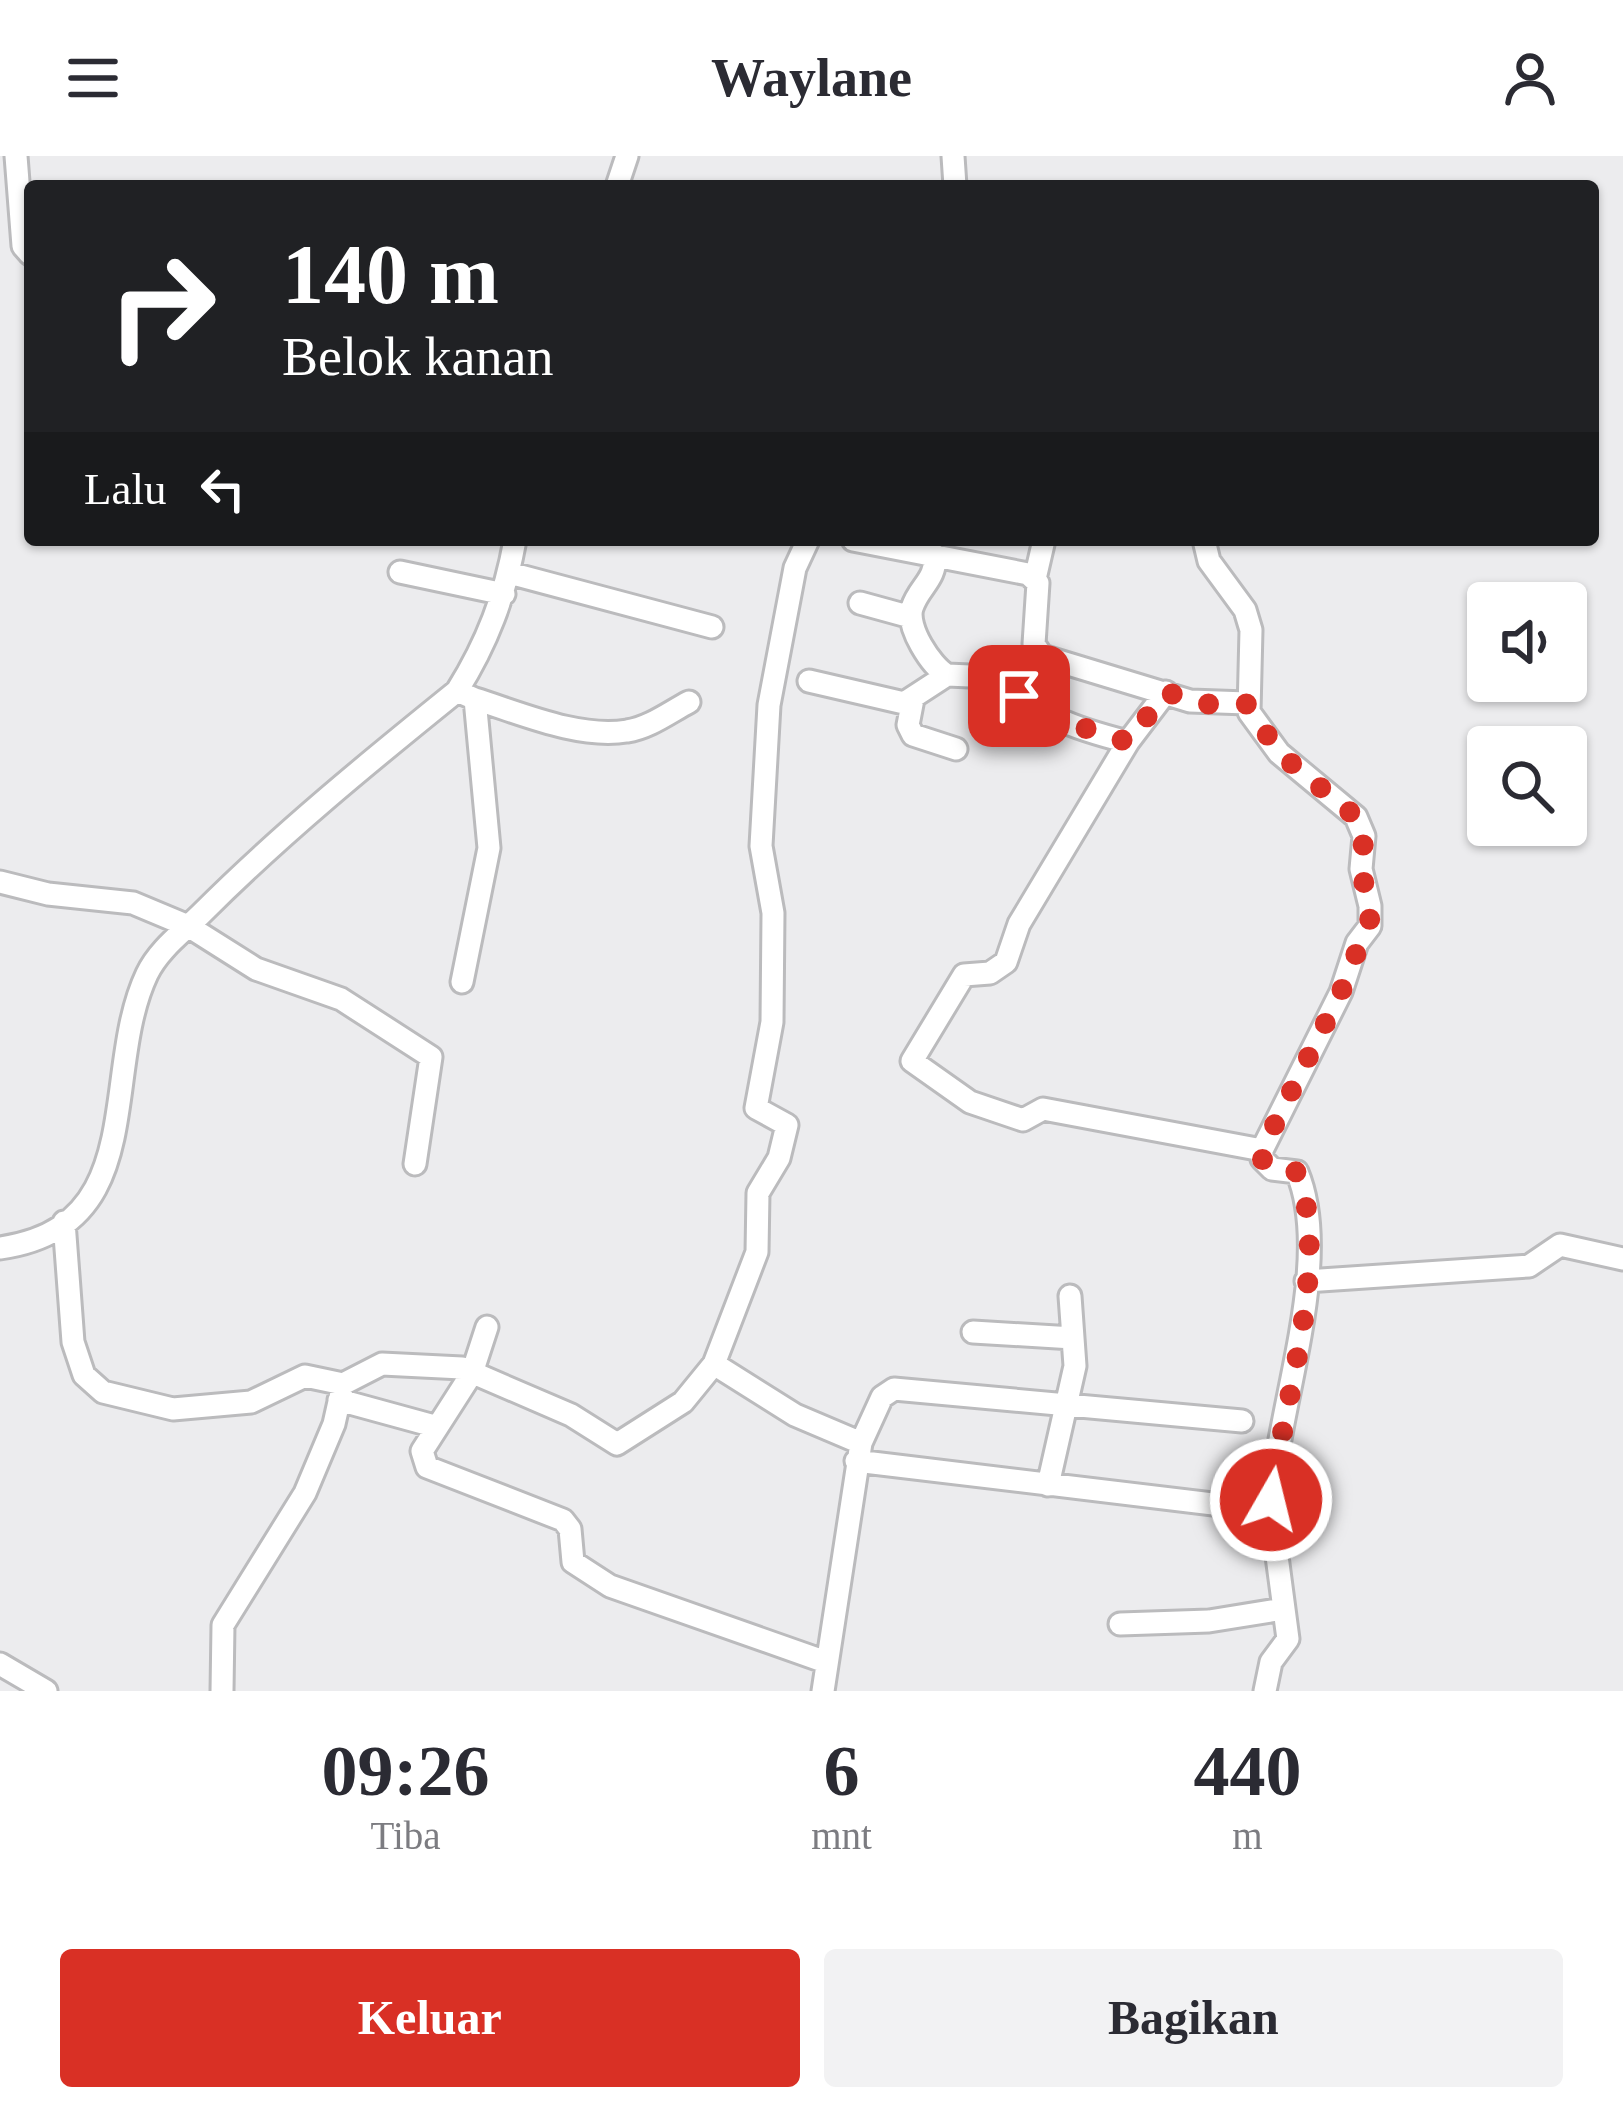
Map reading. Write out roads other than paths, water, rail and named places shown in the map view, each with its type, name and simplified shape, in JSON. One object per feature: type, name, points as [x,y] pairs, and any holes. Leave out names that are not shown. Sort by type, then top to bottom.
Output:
[{"type":"street","points":[[16,156],[24,247]]},
{"type":"street","points":[[462,982],[489,848],[466,695],[506,584],[513,546]]},
{"type":"street","points":[[222,1691],[223,1625],[305,1493],[341,1392],[382,1364],[472,1373],[571,1415],[617,1444],[682,1402],[714,1364],[757,1252],[758,1193],[779,1158],[787,1125],[756,1108],[772,1022],[773,913],[761,846],[762,804],[772,690],[795,568],[805,546]]},
{"type":"street","points":[[886,546],[1035,579]]},
{"type":"street","points":[[1037,651],[1035,579],[1043,546]]},
{"type":"street","points":[[1205,546],[1209,561],[1245,610],[1251,630],[1247,704],[1279,753],[1356,817],[1364,836],[1361,869],[1371,916],[1341,992],[1262,1150],[1264,1164],[1297,1172],[1300,1179],[1306,1281],[1271,1511],[1288,1639],[1270,1662],[1265,1691]]},
{"type":"street","points":[[935,555],[932,582],[914,603],[911,617],[934,666],[947,675],[977,680],[1003,673],[1037,651]]},
{"type":"street","points":[[400,572],[506,584],[712,627]]},
{"type":"street","points":[[860,603],[911,617]]},
{"type":"street","points":[[1037,651],[1204,704],[1247,704]]},
{"type":"street","points":[[1003,673],[1044,715],[1128,742]]},
{"type":"street","points":[[809,681],[892,703],[913,699],[947,675]]},
{"type":"street","points":[[1166,692],[1128,742],[1019,924],[1006,962],[990,973],[964,976],[912,1061],[970,1102],[1023,1120],[1043,1109],[1102,1124],[1262,1150]]},
{"type":"street","points":[[466,695],[565,725],[616,732],[643,726],[689,702]]},
{"type":"street","points":[[0,1248],[34,1241],[81,1210],[109,1165],[143,982],[168,944],[238,875],[466,695]]},
{"type":"street","points":[[913,699],[908,725],[913,735],[956,749]]},
{"type":"street","points":[[0,883],[47,895],[133,903],[188,926],[256,969],[341,999],[431,1057],[415,1164]]},
{"type":"street","points":[[64,1222],[73,1342],[84,1376],[103,1392],[173,1409],[251,1402],[305,1376],[434,1426]]},
{"type":"street","points":[[1306,1281],[1529,1266],[1560,1245],[1623,1259]]},
{"type":"street","points":[[1048,1485],[1061,1408],[1074,1376],[1070,1296]]},
{"type":"street","points":[[488,1327],[472,1373],[434,1426],[421,1455],[428,1467],[563,1520],[570,1529],[573,1562],[584,1573],[826,1662]]},
{"type":"street","points":[[973,1332],[1073,1338]]},
{"type":"street","points":[[714,1364],[858,1452],[1048,1485],[1271,1511]]},
{"type":"street","points":[[823,1691],[858,1452],[882,1397],[894,1389],[1061,1408],[1242,1420]]},
{"type":"street","points":[[1120,1624],[1209,1621],[1283,1609]]},
{"type":"street","points":[[0,1664],[46,1691]]}]
